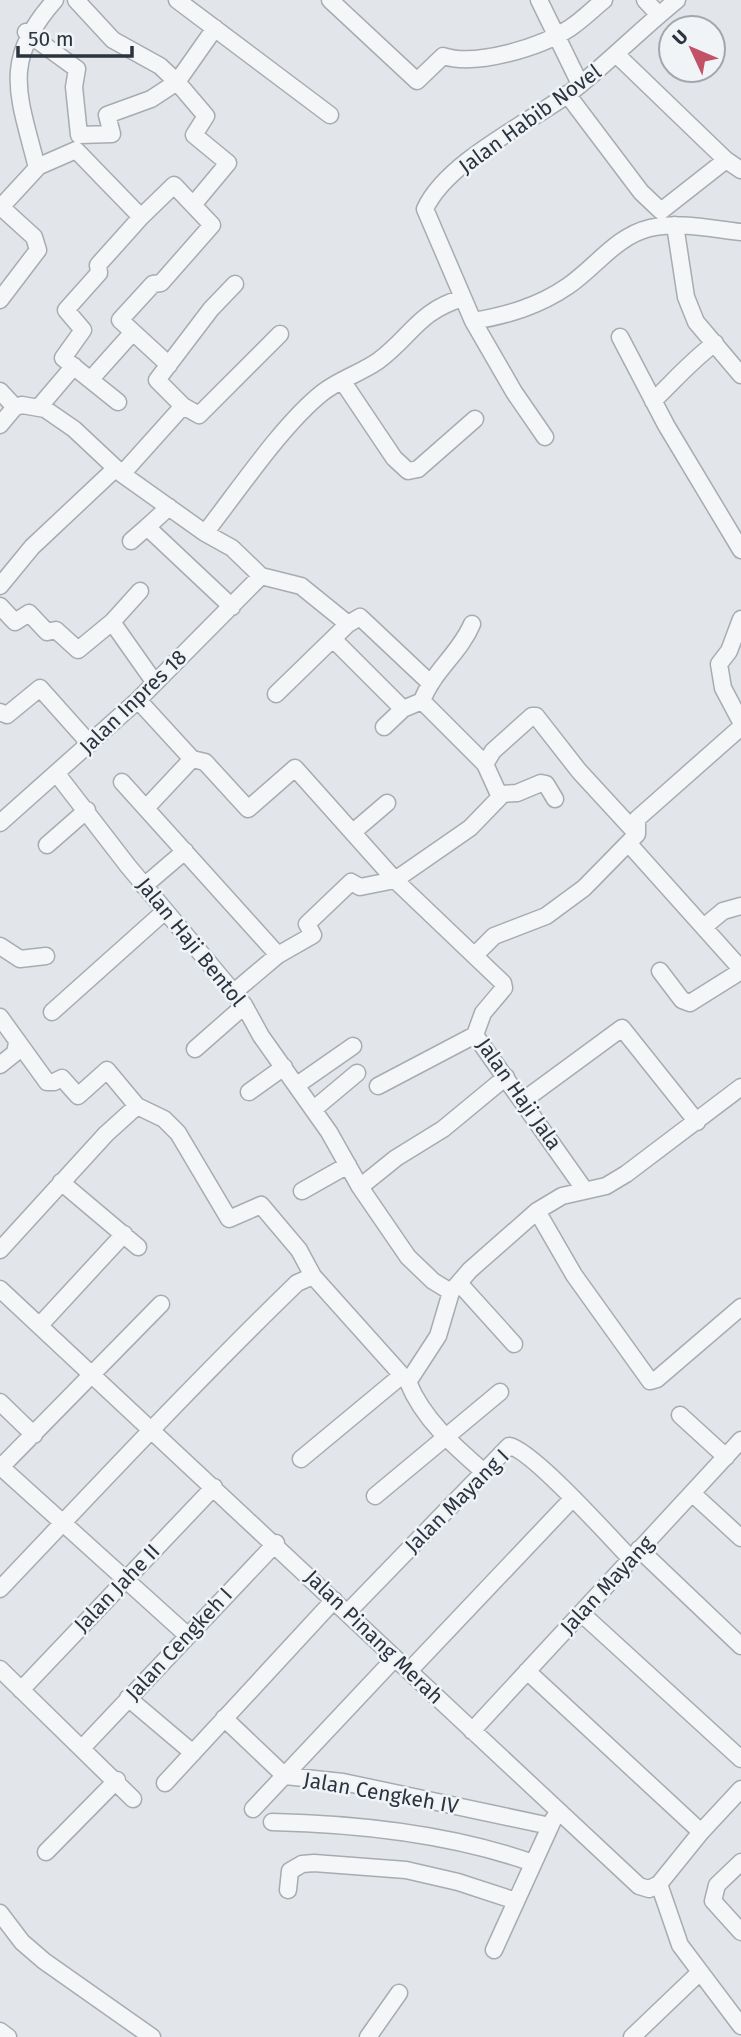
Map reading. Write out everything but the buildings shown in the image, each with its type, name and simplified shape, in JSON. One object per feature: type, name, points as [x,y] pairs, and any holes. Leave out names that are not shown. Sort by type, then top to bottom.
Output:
[{"type":"street","points":[[0,300],[38,250],[34,237],[1,207],[35,173],[37,167],[20,119],[14,61],[26,32],[55,0]]},
{"type":"street","points":[[76,0],[113,40],[160,66],[206,116],[194,135],[228,163],[192,205]]},
{"type":"street","points":[[177,0],[330,115]]},
{"type":"street","points":[[330,0],[416,81],[443,56],[454,60],[497,56],[557,36],[604,0]]},
{"type":"street","points":[[539,0],[557,36],[574,89],[641,192],[662,211],[726,160]]},
{"type":"street","points":[[645,0],[658,14]]},
{"type":"street","name":"Jalan Habib Novel","points":[[660,14],[677,0]]},
{"type":"street","name":"Jalan Habib Novel","points":[[545,437],[514,392],[473,321],[425,214],[427,204],[459,168],[574,89],[617,55],[657,17]]},
{"type":"street","points":[[26,32],[77,69],[74,87],[81,136],[112,134],[107,115],[151,99],[177,82],[215,28]]},
{"type":"street","points":[[617,55],[726,160],[741,170]]},
{"type":"street","points":[[37,167],[76,150],[141,217]]},
{"type":"street","points":[[118,402],[62,356],[83,330],[67,312],[66,307],[99,273],[99,264],[174,185],[211,224],[211,229],[161,283],[154,282],[121,321],[169,365]]},
{"type":"street","points":[[675,225],[686,297],[696,322],[741,375]]},
{"type":"street","points":[[473,321],[507,315],[544,301],[577,279],[620,240],[647,229],[675,225],[741,232]]},
{"type":"street","points":[[235,284],[211,309],[157,379],[183,406],[200,415],[280,334]]},
{"type":"street","points":[[205,533],[280,438],[323,392],[380,360],[423,317],[443,303],[463,298]]},
{"type":"street","points":[[90,379],[133,332]]},
{"type":"street","points":[[620,337],[653,401],[741,550]]},
{"type":"street","points":[[653,401],[674,382],[685,365],[715,343]]},
{"type":"street","points":[[40,407],[74,366]]},
{"type":"street","points":[[343,382],[394,458],[408,471],[418,469],[475,419]]},
{"type":"street","points":[[0,390],[15,407],[40,407],[74,429],[119,471],[205,533],[232,548],[261,576],[302,586],[348,624]]},
{"type":"street","points":[[0,586],[32,548],[119,471],[183,406]]},
{"type":"street","points":[[0,425],[15,407]]},
{"type":"street","points":[[131,541],[169,507]]},
{"type":"street","points":[[147,527],[232,607]]},
{"type":"street","name":"Jalan Inpres 18","points":[[0,823],[138,700],[261,576]]},
{"type":"street","points":[[0,606],[15,622],[29,613],[47,632],[56,630],[78,650],[140,591]]},
{"type":"street","points":[[276,694],[348,624],[360,617],[429,682]]},
{"type":"street","points":[[475,955],[494,936],[546,916],[584,888],[633,839],[637,819],[741,725],[723,688],[719,664],[729,652],[741,619]]},
{"type":"street","points":[[111,621],[155,683]]},
{"type":"street","points":[[384,727],[403,709],[422,701],[429,682],[466,637],[472,624]]},
{"type":"street","points":[[334,640],[403,709]]},
{"type":"street","points":[[0,712],[7,715],[40,688],[90,744]]},
{"type":"street","points":[[138,700],[192,759],[147,807]]},
{"type":"street","points":[[234,992],[278,955],[313,934],[307,924],[351,882],[360,887],[395,880],[470,828],[499,800],[500,794],[485,764],[422,701]]},
{"type":"street","points":[[485,764],[510,735],[532,716],[536,716],[741,970],[690,1003],[682,1000],[660,971]]},
{"type":"street","name":"Jalan Haji Jala","points":[[192,759],[205,762],[249,810],[294,767],[395,880],[504,985],[483,1013],[475,1035],[524,1100],[584,1189]]},
{"type":"street","name":"Jalan Haji Bentol","points":[[57,774],[144,886],[234,992],[261,1037],[314,1109],[360,1187],[408,1257],[433,1281],[455,1287],[514,1344]]},
{"type":"street","points":[[122,782],[278,955]]},
{"type":"street","points":[[500,794],[517,793],[541,783],[546,784],[555,799]]},
{"type":"street","points":[[353,832],[387,803]]},
{"type":"street","points":[[47,845],[87,810]]},
{"type":"street","points":[[144,886],[185,851]]},
{"type":"street","points":[[705,926],[723,911],[741,906]]},
{"type":"street","points":[[52,1012],[165,911]]},
{"type":"street","points":[[0,946],[20,959],[46,956]]},
{"type":"street","points":[[195,1049],[244,1006]]},
{"type":"street","points":[[0,1017],[47,1082],[62,1078],[78,1096],[107,1070],[137,1106],[164,1119],[178,1133],[229,1219],[261,1205],[299,1250],[313,1276],[405,1379],[444,1438],[484,1472]]},
{"type":"street","points":[[524,1100],[622,1028],[697,1122]]},
{"type":"street","points":[[379,1086],[475,1035]]},
{"type":"street","points":[[0,1065],[15,1053],[17,1044]]},
{"type":"street","points":[[297,1085],[353,1046]]},
{"type":"street","points":[[249,1092],[285,1067]]},
{"type":"street","points":[[314,1109],[357,1073]]},
{"type":"street","points":[[360,1187],[396,1158],[443,1129],[506,1077]]},
{"type":"street","points":[[301,1459],[405,1379],[438,1336],[455,1287],[537,1211],[562,1196],[606,1186],[626,1174],[741,1087]]},
{"type":"street","points":[[0,1250],[61,1182],[137,1106]]},
{"type":"street","points":[[302,1191],[348,1165]]},
{"type":"street","points":[[61,1182],[138,1247]]},
{"type":"street","points":[[537,1211],[574,1275],[645,1378],[653,1382],[741,1307]]},
{"type":"street","points":[[40,1325],[124,1234]]},
{"type":"street","points":[[0,1589],[152,1432],[206,1371],[297,1283],[313,1276]]},
{"type":"street","name":"Jalan Pinang Merah","points":[[0,1289],[152,1432],[276,1543],[347,1613],[639,1886],[649,1889],[659,1884]]},
{"type":"street","points":[[161,1304],[1,1467],[187,1635]]},
{"type":"street","points":[[376,1496],[500,1392]]},
{"type":"street","points":[[0,1402],[34,1435]]},
{"type":"street","points":[[680,1415],[726,1457]]},
{"type":"street","name":"Jalan Mayang","points":[[472,1731],[741,1440]]},
{"type":"street","name":"Jalan Mayang I","points":[[347,1613],[484,1472],[502,1450],[514,1446],[741,1646]]},
{"type":"street","name":"Jalan Jahe II","points":[[21,1690],[214,1487]]},
{"type":"street","points":[[693,1494],[741,1538]]},
{"type":"street","points":[[409,1671],[573,1498]]},
{"type":"street","name":"Jalan Cengkeh I","points":[[83,1747],[276,1543]]},
{"type":"street","points":[[165,1783],[192,1753],[227,1722],[334,1600]]},
{"type":"street","points":[[581,1613],[741,1759]]},
{"type":"street","points":[[253,1809],[396,1658]]},
{"type":"street","points":[[0,1669],[117,1780],[133,1799]]},
{"type":"street","points":[[527,1671],[701,1832]]},
{"type":"street","points":[[128,1698],[192,1753]]},
{"type":"street","name":"Jalan Cengkeh IV","points":[[227,1722],[285,1776],[343,1782],[550,1826]]},
{"type":"street","points":[[46,1852],[117,1780]]},
{"type":"street","points":[[737,1801],[701,1832],[659,1884],[670,1923],[680,1945],[741,2026]]},
{"type":"street","points":[[494,1950],[558,1810]]},
{"type":"street","points":[[272,1822],[331,1824],[449,1839],[496,1850],[533,1863]]},
{"type":"street","points":[[741,1862],[717,1885],[713,1901],[741,1933]]},
{"type":"street","points":[[288,1890],[290,1871],[302,1864],[314,1863],[406,1870],[458,1882],[516,1901]]},
{"type":"street","points":[[1,1917],[22,1942],[44,1961],[152,2037]]},
{"type":"street","points":[[632,2037],[699,1973]]},
{"type":"street","points":[[368,2037],[399,1993]]},
{"type":"street","points":[[123,2037],[134,2024]]},
{"type":"street","points":[[0,2031],[8,2037]]}]
